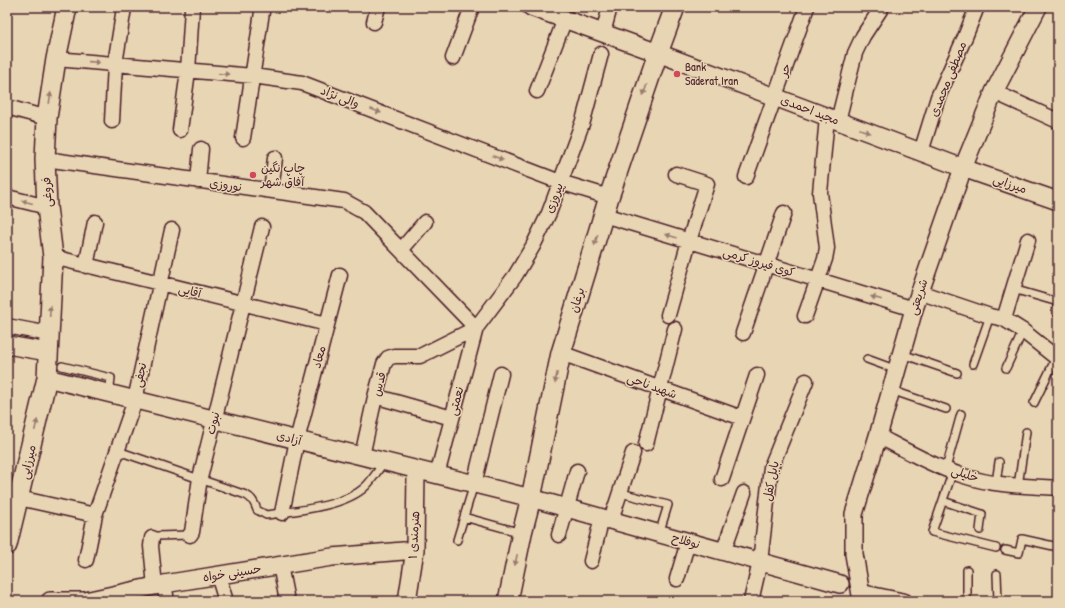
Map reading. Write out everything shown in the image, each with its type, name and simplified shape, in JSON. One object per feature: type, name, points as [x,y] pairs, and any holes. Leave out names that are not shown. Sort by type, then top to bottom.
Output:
[{"type":"main road","name":"فروغی","points":[[47,378],[53,257],[47,207],[45,159],[47,118],[56,60],[67,7]]},
{"type":"main road","name":"برغان","points":[[508,601],[561,353],[606,206],[675,7]]},
{"type":"main road","name":"میرزایی","points":[[7,544],[47,378]]},
{"type":"street","points":[[374,22],[378,7]]},
{"type":"street","points":[[453,58],[472,7]]},
{"type":"street","name":"مجید احمدی","points":[[531,7],[557,14],[603,33],[963,168]]},
{"type":"street","points":[[603,33],[610,7]]},
{"type":"street","name":"حر","points":[[746,177],[807,7]]},
{"type":"street","points":[[805,316],[825,259],[827,248],[827,238],[820,193],[833,119],[855,52],[863,36],[882,7]]},
{"type":"street","name":"مصطفی محمدی","points":[[921,152],[938,96],[977,7]]},
{"type":"street","name":"شریعتی","points":[[862,596],[854,554],[854,514],[919,292],[963,168],[994,92],[1038,7]]},
{"type":"street","points":[[112,121],[115,64],[124,8]]},
{"type":"street","points":[[180,130],[188,71],[192,8]]},
{"type":"street","points":[[243,138],[262,12]]},
{"type":"street","points":[[537,91],[557,14]]},
{"type":"street","name":"پیروزی","points":[[476,328],[515,276],[533,246],[549,213],[583,121],[601,54]]},
{"type":"street","name":"والی نژاد","points":[[56,60],[253,76],[302,83],[327,91],[560,182],[606,206]]},
{"type":"street","points":[[994,92],[1058,121]]},
{"type":"street","points":[[7,107],[47,118]]},
{"type":"street","points":[[198,181],[200,149]]},
{"type":"street","points":[[271,191],[275,158]]},
{"type":"street","name":"نوروزی","points":[[45,159],[344,201],[364,212],[402,249],[476,328]]},
{"type":"street","name":"میرزایی","points":[[963,168],[1056,198]]},
{"type":"street","points":[[668,315],[707,184],[676,174]]},
{"type":"street","points":[[7,197],[47,207]]},
{"type":"street","name":"کوی فیروز کرمی","points":[[606,206],[689,241],[914,309]]},
{"type":"street","points":[[743,333],[784,213]]},
{"type":"street","points":[[86,266],[95,222]]},
{"type":"street","points":[[402,249],[425,222]]},
{"type":"street","name":"نبوت","points":[[190,536],[192,532],[200,478],[262,227]]},
{"type":"street","name":"نجفی","points":[[86,560],[95,515],[135,400],[172,230]]},
{"type":"street","points":[[1004,319],[1028,240]]},
{"type":"street","name":"آقایی","points":[[53,257],[327,324]]},
{"type":"street","name":"معاد","points":[[282,513],[297,440],[340,275]]},
{"type":"street","points":[[919,292],[990,316],[1004,319],[1023,331],[1057,359]]},
{"type":"street","points":[[7,326],[49,343]]},
{"type":"street","name":"نعمتی","points":[[436,475],[476,328]]},
{"type":"street","name":"قدس","points":[[362,456],[375,397],[384,364],[388,358],[394,356],[420,356],[476,328]]},
{"type":"street","points":[[646,444],[675,329]]},
{"type":"street","points":[[7,345],[49,343]]},
{"type":"street","name":"شهید ناحی","points":[[561,353],[742,418]]},
{"type":"street","points":[[474,484],[501,374]]},
{"type":"street","points":[[722,479],[757,375]]},
{"type":"street","name":"آزادی","points":[[47,378],[531,498]]},
{"type":"street","name":"بابل کفل","points":[[751,601],[760,562],[771,467],[806,381]]},
{"type":"street","points":[[385,399],[452,418]]},
{"type":"street","name":"خلیلی","points":[[878,436],[913,454],[964,476],[1018,486],[1058,488]]},
{"type":"street","points":[[591,561],[607,519],[621,493],[633,453]]},
{"type":"street","name":"هنرمندی ۱","points":[[407,601],[415,550],[416,470]]},
{"type":"street","points":[[559,535],[577,471]]},
{"type":"street","points":[[723,552],[744,493]]},
{"type":"street","points":[[19,498],[95,515]]},
{"type":"street","name":"نوفلاح","points":[[531,498],[840,584]]},
{"type":"street","name":"نبوت","points":[[152,538],[151,546],[159,585],[167,601]]},
{"type":"street","points":[[677,579],[688,542]]},
{"type":"street","name":"حسینی خواه","points":[[50,601],[85,601],[159,585],[280,565],[332,557],[415,550]]},
{"type":"street","points":[[280,565],[287,601]]},
{"type":"street","points":[[218,576],[225,598]]},
{"type":"street","points":[[862,596],[904,601]]},
{"type":"lane","points":[[1013,289],[1058,302]]},
{"type":"lane","points":[[1058,295],[1056,312],[1058,312]]},
{"type":"lane","points":[[973,364],[990,316]]},
{"type":"lane","points":[[1006,368],[1023,331]]},
{"type":"lane","points":[[901,354],[957,373]]},
{"type":"lane","points":[[867,359],[897,370]]},
{"type":"lane","points":[[1034,403],[1057,359]]},
{"type":"lane","points":[[62,366],[112,378],[109,394]]},
{"type":"lane","points":[[891,390],[946,409]]},
{"type":"lane","points":[[961,414],[943,501],[932,532],[996,548]]},
{"type":"lane","points":[[1018,486],[1026,432]]},
{"type":"lane","points":[[118,451],[200,478],[250,497],[255,502],[257,510],[266,515],[334,504],[356,494],[366,486],[384,462]]},
{"type":"lane","points":[[996,483],[999,462]]},
{"type":"lane","points":[[457,540],[474,484]]},
{"type":"lane","points":[[621,493],[668,505],[659,534]]},
{"type":"lane","points":[[943,501],[982,514],[980,530]]},
{"type":"lane","points":[[464,517],[522,533]]},
{"type":"lane","name":"نبوت","points":[[152,538],[157,536],[190,536]]},
{"type":"lane","points":[[1005,550],[1019,553],[1022,539],[1058,547]]},
{"type":"lane","points":[[967,570],[967,601]]},
{"type":"lane","points":[[998,574],[998,601]]},
{"type":"place","name":"Bank Saderat Iran","points":[[677,74]]},
{"type":"place","name":"چاپ نگین آفاق شهر","points":[[253,175]]}]
